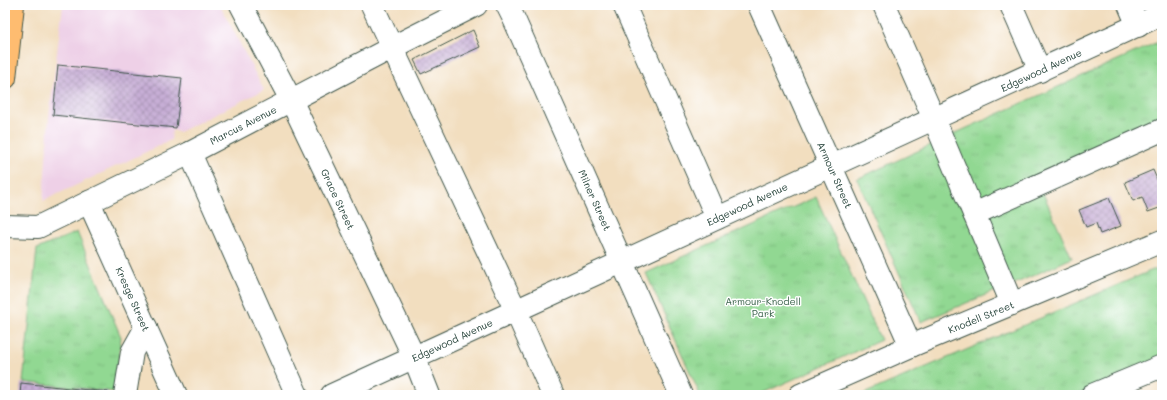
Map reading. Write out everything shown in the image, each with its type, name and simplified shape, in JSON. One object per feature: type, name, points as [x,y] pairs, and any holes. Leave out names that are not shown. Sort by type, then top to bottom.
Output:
[{"type":"main road","points":[[5,78],[13,5]]},
{"type":"street","name":"Grace Street","points":[[241,5],[291,100],[414,357],[429,395]]},
{"type":"street","points":[[372,5],[516,311],[553,395]]},
{"type":"street","name":"Marcus Avenue","points":[[5,226],[38,227],[190,153],[392,47],[476,5]]},
{"type":"street","name":"Milner Street","points":[[507,5],[518,26],[681,395]]},
{"type":"street","points":[[624,5],[717,218]]},
{"type":"street","name":"Armour Street","points":[[759,5],[910,346]]},
{"type":"street","points":[[884,5],[1012,304]]},
{"type":"street","points":[[1011,5],[1040,71]]},
{"type":"street","points":[[1129,5],[1138,26]]},
{"type":"street","name":"Edgewood Avenue","points":[[332,395],[1162,14]]},
{"type":"street","points":[[974,214],[1162,130]]},
{"type":"street","points":[[190,153],[297,395]]},
{"type":"street","name":"Kresge Street","points":[[90,202],[176,395]]},
{"type":"street","name":"Knodell Street","points":[[800,395],[910,346],[1162,241]]},
{"type":"street","points":[[125,395],[132,352],[146,328]]},
{"type":"street","points":[[1092,395],[1162,366]]},
{"type":"shaded area","points":[[63,5],[220,5],[264,90],[179,132],[172,130],[171,140],[43,201],[49,117]]},
{"type":"green space","points":[[1162,40],[1162,122],[979,205],[947,137]]},
{"type":"green space","points":[[935,143],[1000,289],[921,322],[857,179]]},
{"type":"green space","points":[[1042,191],[1072,258],[1012,285],[982,217]]},
{"type":"green space","name":"Armour-Knodell Park","points":[[816,197],[881,340],[758,395],[700,395],[646,273]]},
{"type":"green space","points":[[77,232],[121,337],[115,392],[23,382],[37,249]]},
{"type":"green space","points":[[1162,266],[1162,359],[1076,395],[861,395]]},
{"type":"building","points":[[473,30],[480,47],[421,74],[414,60]]},
{"type":"building","points":[[58,65],[182,78],[176,128],[53,115]]},
{"type":"building","points":[[1153,170],[1162,191],[1162,207],[1148,212],[1142,197],[1133,201],[1125,182]]},
{"type":"building","points":[[1109,198],[1121,226],[1100,234],[1096,223],[1086,227],[1079,210]]},
{"type":"building","points":[[21,383],[108,392],[108,395],[20,395]]}]
